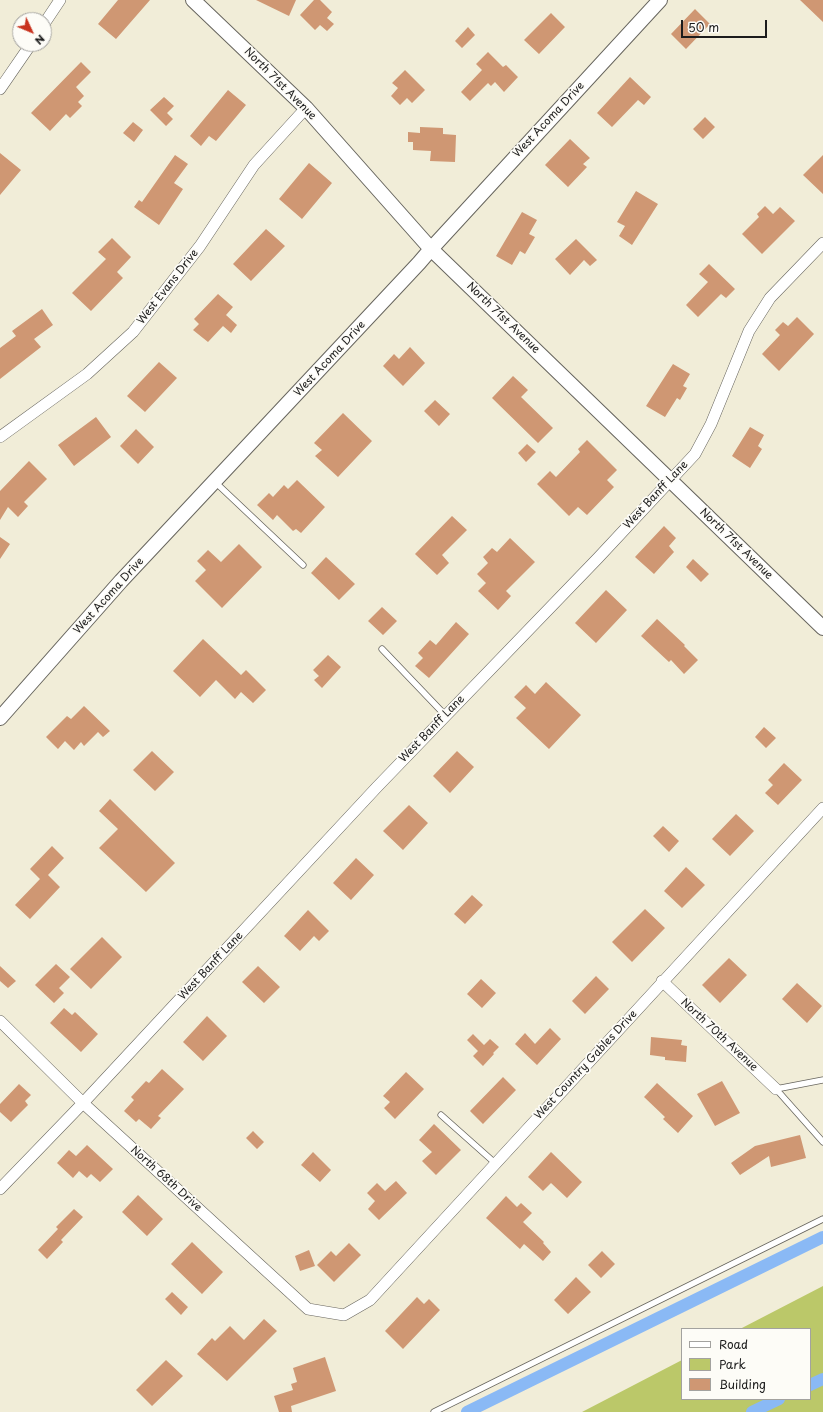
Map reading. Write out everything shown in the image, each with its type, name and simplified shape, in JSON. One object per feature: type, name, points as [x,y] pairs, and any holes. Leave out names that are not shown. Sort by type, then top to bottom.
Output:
[{"type":"street","points":[[52,12],[60,0]]},
{"type":"street","name":"North 71st Avenue","points":[[193,0],[306,108],[431,249],[823,628]]},
{"type":"street","name":"West Acoma Drive","points":[[0,718],[121,581],[414,269],[660,0]]},
{"type":"street","points":[[0,89],[25,52]]},
{"type":"street","name":"West Evans Drive","points":[[0,437],[87,374],[133,332],[200,246],[254,166],[306,108]]},
{"type":"street","name":"West Banff Lane","points":[[0,1189],[83,1103],[377,787],[695,454],[711,424],[749,331],[770,298],[823,243]]},
{"type":"street","name":"West Country Gables Drive","points":[[344,1315],[370,1300],[823,808]]},
{"type":"street","name":"North 70th Avenue","points":[[662,982],[776,1089]]},
{"type":"street","name":"North 68th Drive","points":[[0,1021],[83,1103],[308,1308],[344,1315]]},
{"type":"lane","points":[[214,481],[303,564]]},
{"type":"lane","points":[[382,649],[446,716]]},
{"type":"lane","points":[[776,1089],[823,1080]]},
{"type":"lane","points":[[776,1089],[823,1142]]},
{"type":"lane","points":[[441,1115],[495,1163]]},
{"type":"lane","points":[[434,1412],[823,1219]]},
{"type":"green space","points":[[823,1286],[823,1412],[582,1412],[681,1361],[681,1400],[811,1400],[811,1328],[742,1328]]},
{"type":"building","points":[[118,0],[150,0],[116,39],[98,24]]},
{"type":"building","points":[[256,0],[296,0],[289,16]]},
{"type":"building","points":[[314,0],[320,0],[332,12],[327,18],[334,24],[327,31],[320,25],[315,30],[300,15]]},
{"type":"building","points":[[800,0],[823,0],[823,22]]},
{"type":"building","points":[[695,9],[710,24],[686,49],[671,34]]},
{"type":"building","points":[[551,13],[565,27],[539,54],[524,40]]},
{"type":"building","points":[[468,27],[475,35],[462,48],[455,41]]},
{"type":"building","points":[[488,52],[503,67],[506,65],[518,77],[504,92],[495,82],[491,86],[488,83],[470,101],[461,92],[482,70],[476,64]]},
{"type":"building","points":[[81,62],[91,72],[76,87],[84,96],[78,102],[82,106],[70,118],[66,114],[50,131],[31,113]]},
{"type":"building","points":[[405,70],[425,90],[412,103],[407,98],[400,105],[391,96],[398,88],[392,83]]},
{"type":"building","points":[[630,77],[651,97],[644,105],[638,100],[612,127],[597,113]]},
{"type":"building","points":[[228,90],[246,105],[216,141],[209,136],[201,146],[190,136]]},
{"type":"building","points":[[164,97],[174,106],[167,113],[173,119],[166,126],[150,110]]},
{"type":"building","points":[[705,117],[715,127],[703,139],[693,129]]},
{"type":"building","points":[[133,122],[143,130],[134,142],[123,133]]},
{"type":"building","points":[[420,127],[443,128],[443,134],[456,135],[455,162],[430,161],[431,151],[413,150],[413,142],[408,142],[408,132],[420,133]]},
{"type":"building","points":[[570,139],[590,158],[583,164],[587,167],[568,187],[545,165]]},
{"type":"building","points":[[0,153],[21,170],[0,195]]},
{"type":"building","points":[[175,155],[188,164],[174,183],[183,189],[159,225],[134,207],[139,200],[142,202]]},
{"type":"building","points":[[823,155],[823,194],[803,175]]},
{"type":"building","points":[[309,163],[332,183],[302,219],[279,199]]},
{"type":"building","points":[[636,191],[658,204],[632,245],[619,236],[625,226],[617,222]]},
{"type":"building","points":[[765,206],[773,214],[780,207],[795,221],[762,254],[742,234],[759,217],[757,214]]},
{"type":"building","points":[[522,212],[537,220],[529,234],[535,237],[525,254],[520,251],[512,265],[496,256]]},
{"type":"building","points":[[266,229],[285,246],[251,281],[233,264]]},
{"type":"building","points":[[112,238],[131,257],[117,272],[123,278],[91,311],[72,293],[106,259],[98,252]]},
{"type":"building","points":[[576,239],[597,260],[590,266],[584,260],[570,275],[555,259]]},
{"type":"building","points":[[709,264],[735,289],[726,298],[721,294],[698,317],[686,305],[708,282],[699,274]]},
{"type":"building","points":[[218,294],[233,307],[226,315],[237,325],[231,333],[223,326],[208,342],[193,330],[199,324],[194,319]]},
{"type":"building","points":[[42,309],[53,325],[34,339],[41,347],[0,379],[0,348],[16,336],[12,331]]},
{"type":"building","points":[[797,317],[814,334],[779,371],[762,354],[780,335],[775,330],[783,322],[788,326]]},
{"type":"building","points":[[410,347],[425,363],[403,386],[383,366],[394,354],[399,359]]},
{"type":"building","points":[[159,362],[177,378],[145,412],[127,396]]},
{"type":"building","points":[[673,364],[690,374],[683,386],[687,388],[680,400],[677,398],[665,417],[646,406]]},
{"type":"building","points":[[513,376],[528,390],[521,397],[553,428],[538,443],[492,398]]},
{"type":"building","points":[[435,400],[450,414],[439,426],[424,411]]},
{"type":"building","points":[[343,413],[372,441],[338,477],[315,456],[322,450],[314,443]]},
{"type":"building","points":[[96,417],[111,437],[74,466],[58,445]]},
{"type":"building","points":[[750,427],[764,435],[758,446],[762,449],[750,468],[732,456]]},
{"type":"building","points":[[136,429],[154,447],[138,464],[120,446]]},
{"type":"building","points":[[587,440],[617,470],[607,480],[614,487],[587,515],[578,507],[569,516],[537,484],[550,471],[556,477],[580,452],[578,449]]},
{"type":"building","points":[[527,444],[536,452],[526,462],[518,453]]},
{"type":"building","points":[[29,461],[47,479],[24,502],[28,506],[18,517],[8,507],[0,520],[0,491]]},
{"type":"building","points":[[297,480],[325,507],[301,533],[296,529],[293,531],[277,515],[273,520],[257,505],[269,493],[273,497],[284,485],[288,489]]},
{"type":"building","points":[[452,516],[467,530],[442,555],[449,563],[437,575],[415,554]]},
{"type":"building","points":[[664,526],[676,538],[669,546],[674,552],[654,574],[635,557]]},
{"type":"building","points":[[0,537],[10,544],[0,559]]},
{"type":"building","points":[[510,538],[535,562],[506,591],[511,596],[498,610],[478,591],[486,583],[477,574],[488,563],[483,557],[492,548],[497,552]]},
{"type":"building","points":[[239,544],[262,567],[222,608],[195,581],[206,570],[197,561],[208,550],[221,562]]},
{"type":"building","points":[[326,557],[355,584],[339,600],[311,573]]},
{"type":"building","points":[[693,559],[709,574],[701,582],[686,567]]},
{"type":"building","points":[[606,590],[627,610],[596,643],[575,623]]},
{"type":"building","points":[[382,607],[397,621],[383,635],[368,621]]},
{"type":"building","points":[[657,619],[685,645],[684,646],[698,660],[684,674],[671,660],[669,662],[641,636]]},
{"type":"building","points":[[456,622],[469,634],[429,678],[415,666],[423,658],[418,653],[430,640],[436,645]]},
{"type":"building","points":[[203,639],[241,675],[246,670],[266,690],[253,703],[241,692],[235,699],[216,680],[200,697],[173,671]]},
{"type":"building","points":[[328,655],[341,667],[322,688],[314,680],[319,676],[313,670]]},
{"type":"building","points":[[546,682],[581,715],[549,749],[516,718],[526,708],[514,697],[526,685],[535,694]]},
{"type":"building","points":[[84,706],[110,731],[103,737],[98,732],[84,746],[81,742],[74,750],[65,741],[58,749],[46,737],[67,716],[71,719]]},
{"type":"building","points":[[764,727],[776,738],[766,748],[755,737]]},
{"type":"building","points":[[152,751],[174,772],[155,791],[133,770]]},
{"type":"building","points":[[457,751],[474,767],[450,793],[433,776]]},
{"type":"building","points":[[784,763],[802,780],[778,805],[765,793],[773,785],[768,780]]},
{"type":"building","points":[[110,799],[175,863],[146,892],[99,848],[118,829],[99,811]]},
{"type":"building","points":[[409,805],[428,823],[403,850],[383,831]]},
{"type":"building","points":[[736,814],[754,831],[730,856],[712,839]]},
{"type":"building","points":[[663,826],[679,841],[669,852],[653,836]]},
{"type":"building","points":[[52,846],[64,858],[48,875],[60,887],[30,919],[15,905],[40,879],[30,869]]},
{"type":"building","points":[[356,858],[374,875],[351,900],[333,883]]},
{"type":"building","points":[[686,867],[705,885],[682,908],[664,891]]},
{"type":"building","points":[[472,895],[483,905],[465,924],[454,914]]},
{"type":"building","points":[[645,909],[665,928],[632,962],[612,942]]},
{"type":"building","points":[[308,910],[329,931],[319,941],[314,936],[300,951],[284,936]]},
{"type":"building","points":[[102,937],[122,957],[91,989],[70,969]]},
{"type":"building","points":[[729,958],[747,975],[720,1003],[702,985]]},
{"type":"building","points":[[56,964],[70,977],[59,988],[64,993],[54,1003],[35,985]]},
{"type":"building","points":[[0,966],[16,981],[8,988],[0,981]]},
{"type":"building","points":[[258,966],[280,987],[264,1003],[242,982]]},
{"type":"building","points":[[596,976],[609,989],[585,1014],[572,1001]]},
{"type":"building","points":[[481,979],[496,993],[482,1008],[467,994]]},
{"type":"building","points":[[797,983],[822,1006],[807,1023],[782,999]]},
{"type":"building","points":[[64,1008],[72,1015],[75,1012],[98,1034],[81,1052],[50,1023]]},
{"type":"building","points":[[207,1016],[227,1036],[203,1061],[183,1042]]},
{"type":"building","points":[[550,1028],[561,1039],[537,1065],[515,1044],[525,1033],[535,1044]]},
{"type":"building","points":[[473,1034],[484,1045],[490,1039],[499,1047],[483,1066],[473,1056],[478,1051],[467,1040]]},
{"type":"building","points":[[651,1037],[682,1040],[681,1045],[687,1046],[686,1062],[665,1060],[665,1057],[650,1055]]},
{"type":"building","points":[[162,1069],[184,1089],[158,1116],[161,1118],[151,1129],[139,1119],[136,1122],[124,1111],[134,1100],[131,1097],[146,1081],[149,1083]]},
{"type":"building","points":[[406,1072],[424,1089],[395,1119],[384,1108],[390,1102],[383,1096]]},
{"type":"building","points":[[503,1077],[516,1090],[483,1124],[470,1111]]},
{"type":"building","points":[[722,1081],[740,1113],[715,1126],[697,1094]]},
{"type":"building","points":[[657,1083],[693,1116],[678,1133],[663,1119],[665,1117],[644,1097]]},
{"type":"building","points":[[19,1084],[31,1095],[25,1101],[28,1105],[11,1122],[0,1112],[0,1104]]},
{"type":"building","points":[[434,1124],[461,1150],[436,1175],[422,1161],[432,1152],[419,1140]]},
{"type":"building","points":[[253,1131],[264,1142],[257,1149],[246,1138]]},
{"type":"building","points":[[800,1135],[806,1158],[771,1167],[769,1156],[740,1175],[731,1163],[755,1146]]},
{"type":"building","points":[[87,1145],[113,1169],[100,1182],[91,1174],[87,1178],[79,1171],[73,1178],[57,1163],[69,1150],[76,1156]]},
{"type":"building","points":[[313,1152],[331,1170],[320,1182],[301,1165]]},
{"type":"building","points":[[551,1152],[582,1182],[567,1198],[551,1183],[543,1191],[528,1177]]},
{"type":"building","points":[[396,1181],[407,1193],[379,1220],[368,1209],[375,1201],[367,1193],[377,1183],[385,1191]]},
{"type":"building","points":[[138,1195],[163,1219],[147,1236],[122,1212]]},
{"type":"building","points":[[506,1196],[517,1207],[521,1203],[532,1213],[523,1222],[544,1242],[543,1243],[551,1252],[543,1261],[524,1244],[520,1249],[486,1218]]},
{"type":"building","points":[[74,1209],[83,1217],[61,1240],[63,1242],[47,1259],[38,1250],[58,1229],[56,1227]]},
{"type":"building","points":[[192,1242],[223,1272],[202,1294],[171,1264]]},
{"type":"building","points":[[349,1243],[361,1255],[334,1282],[317,1265],[331,1251],[336,1256]]},
{"type":"building","points":[[309,1250],[315,1266],[300,1271],[295,1256]]},
{"type":"building","points":[[602,1251],[615,1264],[601,1278],[588,1265]]},
{"type":"building","points":[[576,1277],[591,1292],[568,1314],[554,1300]]},
{"type":"building","points":[[172,1292],[188,1307],[181,1315],[165,1299]]},
{"type":"building","points":[[417,1297],[424,1304],[429,1299],[440,1310],[403,1349],[385,1331]]},
{"type":"building","points":[[264,1319],[277,1331],[227,1381],[197,1354],[212,1338],[215,1341],[230,1326],[244,1340]]},
{"type":"building","points":[[325,1357],[336,1391],[291,1406],[292,1412],[279,1412],[274,1396],[293,1390],[291,1384],[297,1382],[293,1368]]},
{"type":"building","points":[[166,1360],[183,1376],[152,1406],[136,1390]]},
{"type":"waterway","points":[[467,1412],[823,1237]]},
{"type":"waterway","points":[[811,1385],[823,1379]]},
{"type":"waterway","points":[[752,1412],[777,1400]]}]
